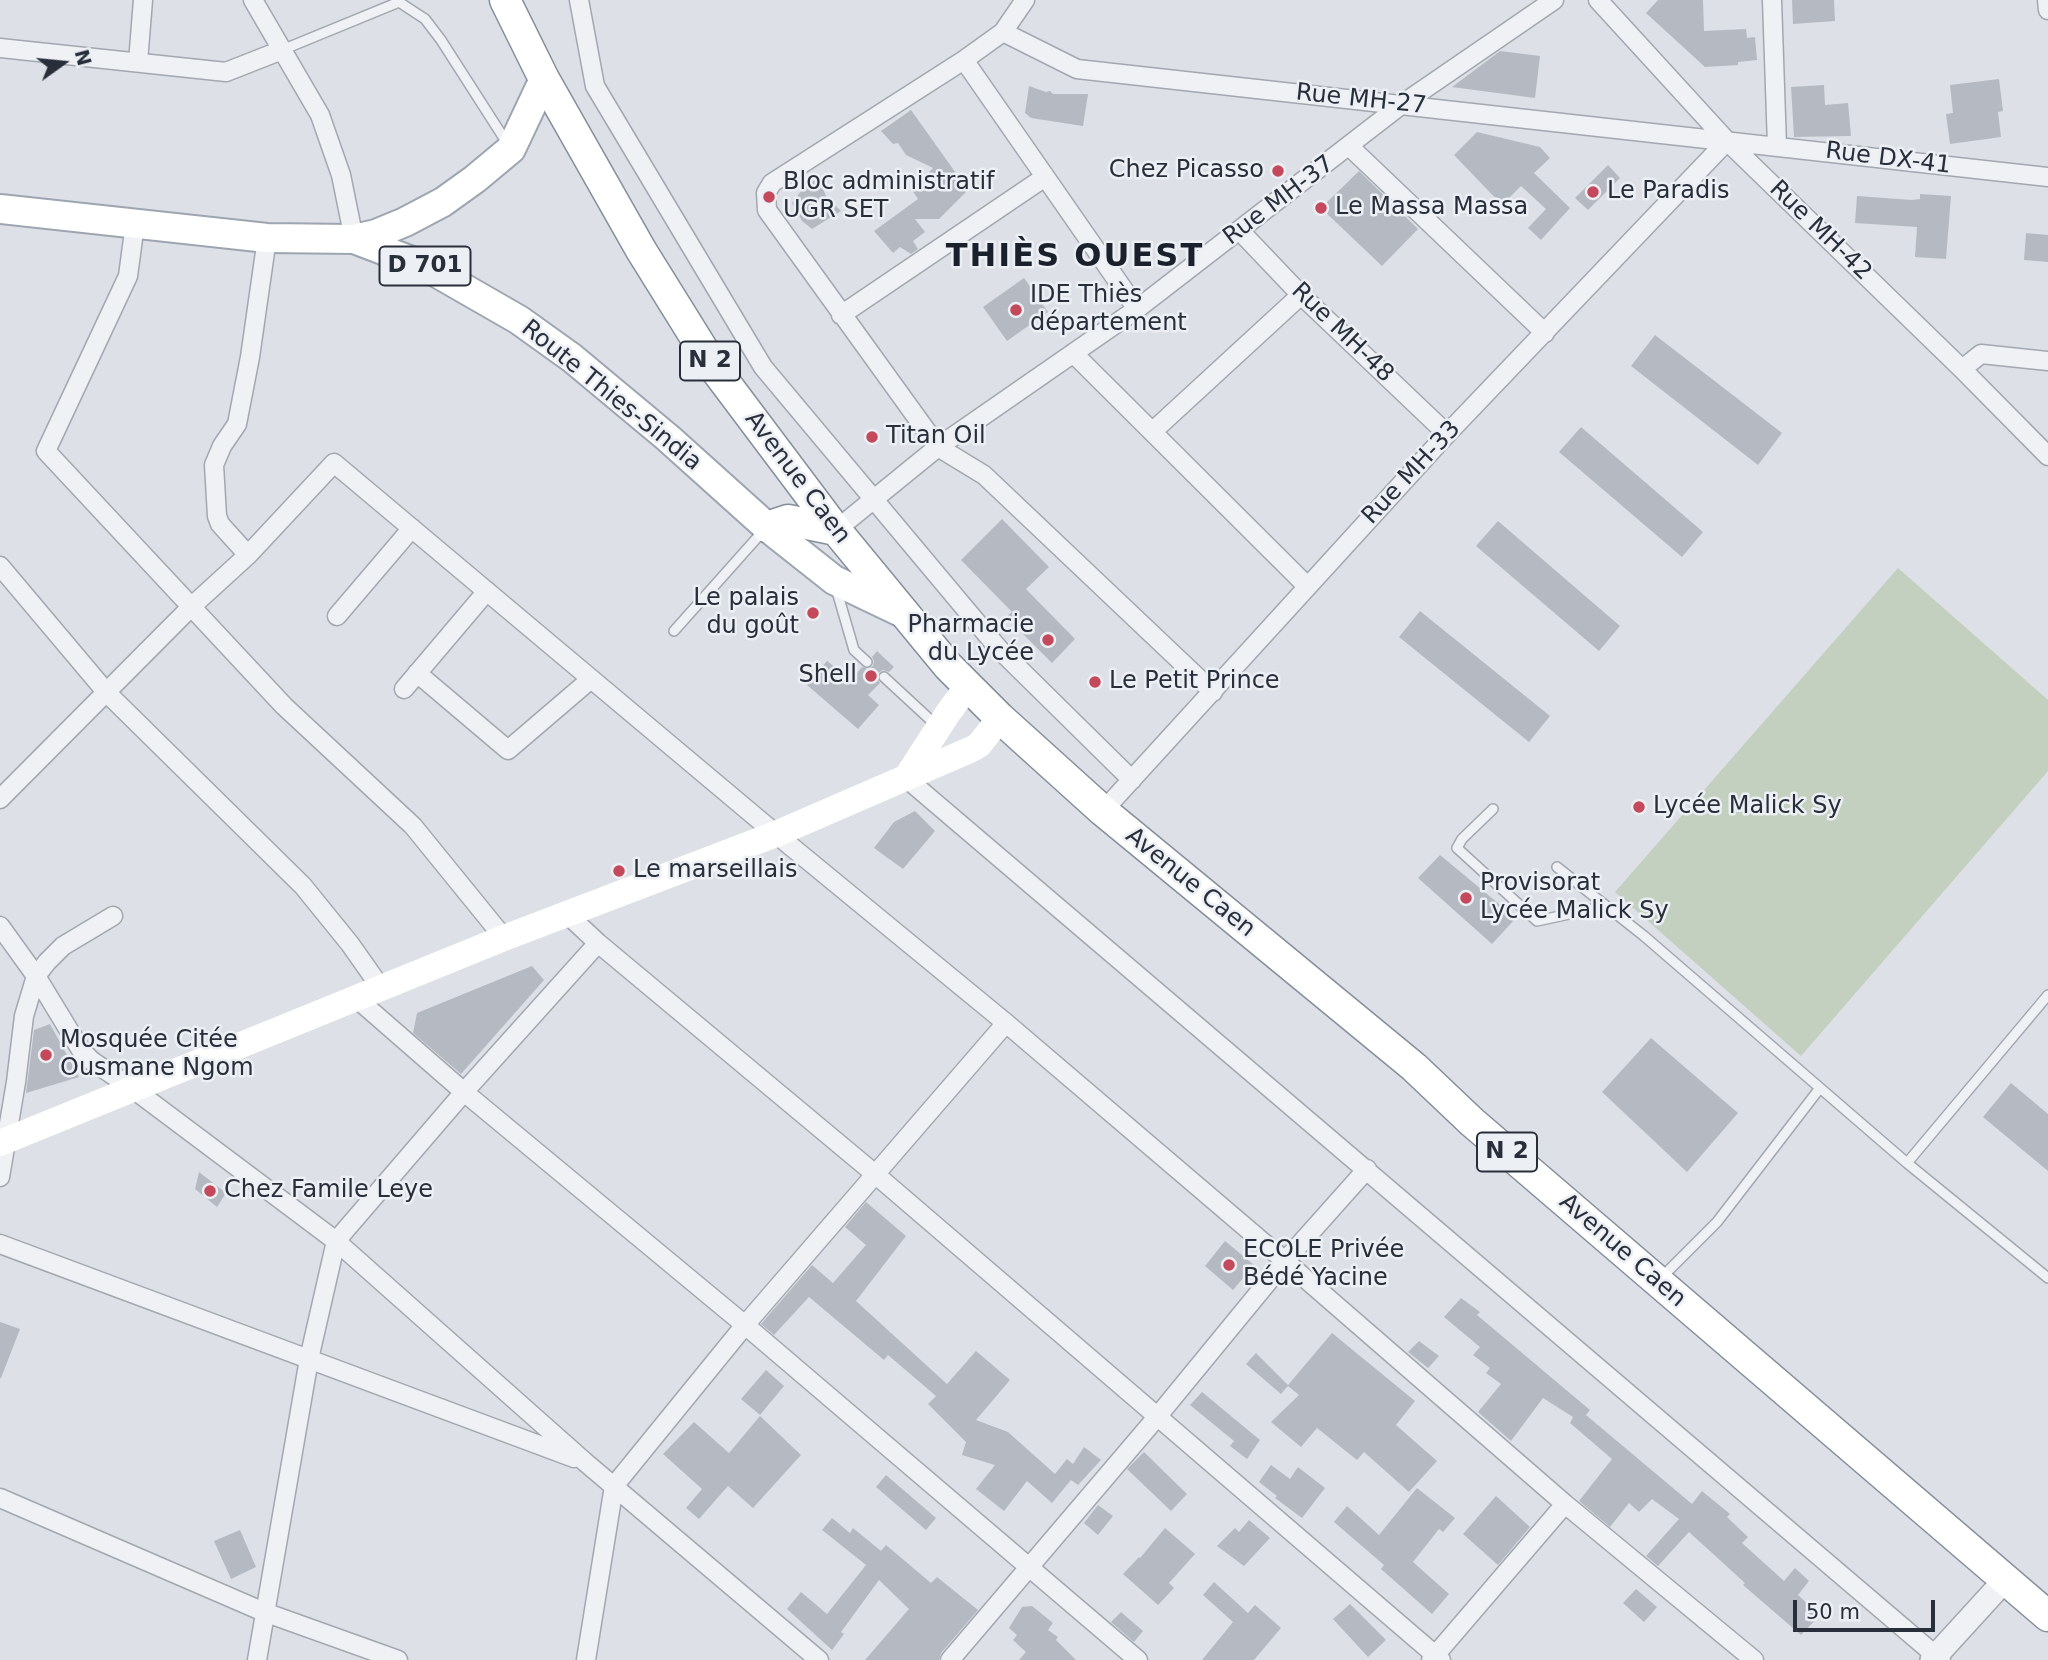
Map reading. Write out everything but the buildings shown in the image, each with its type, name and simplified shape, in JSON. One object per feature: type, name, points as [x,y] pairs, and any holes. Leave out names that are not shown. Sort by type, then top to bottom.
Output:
[{"type":"highway","name":"Avenue Caen","points":[[505,0],[544,79],[641,250],[715,369],[836,530],[903,613],[968,686],[1103,811],[1414,1067],[1472,1122],[2048,1616]]},
{"type":"highway","points":[[767,527],[788,520],[836,530]]},
{"type":"main road","points":[[354,239],[376,234],[405,222],[443,202],[475,180],[511,149],[544,79]]},
{"type":"main road","name":"Route Thies-Sindia","points":[[0,209],[267,238],[354,239],[425,266],[519,320],[572,358],[767,527],[834,580],[903,613]]},
{"type":"main road","points":[[906,778],[968,686]]},
{"type":"main road","points":[[4,1141],[355,997],[776,834],[979,745],[1000,718]]},
{"type":"street","points":[[138,62],[143,0]]},
{"type":"street","points":[[253,0],[320,115],[341,175],[354,239]]},
{"type":"street","points":[[579,0],[595,86],[763,367],[999,649],[1132,780]]},
{"type":"street","points":[[1025,0],[1003,32],[769,187],[765,204],[769,215],[938,447],[984,475],[1213,692]]},
{"type":"street","name":"Rue MH-37","points":[[836,530],[938,447],[1137,309],[1401,105],[1554,0]]},
{"type":"street","name":"Rue MH-42","points":[[1598,0],[1727,141],[2048,456]]},
{"type":"street","points":[[1772,0],[1777,146]]},
{"type":"street","points":[[2047,0],[2048,10]]},
{"type":"street","name":"Rue MH-27","points":[[1003,32],[1077,69],[1727,141]]},
{"type":"street","points":[[0,48],[226,72],[282,50]]},
{"type":"street","points":[[964,60],[1137,309]]},
{"type":"street","name":"Rue DX-41","points":[[1727,141],[2048,177]]},
{"type":"street","name":"Rue MH-33","points":[[1103,811],[1447,434],[1727,141]]},
{"type":"street","points":[[1350,147],[1545,333]]},
{"type":"street","points":[[841,315],[1045,177]]},
{"type":"street","points":[[135,224],[128,276],[46,452],[284,706],[414,826],[504,938]]},
{"type":"street","name":"Rue MH-48","points":[[1240,231],[1301,295],[1447,434]]},
{"type":"street","points":[[248,555],[220,524],[217,516],[214,465],[222,446],[237,424],[250,358],[267,238]]},
{"type":"street","points":[[1152,432],[1301,295]]},
{"type":"street","points":[[1073,354],[1307,586]]},
{"type":"street","points":[[1962,369],[1981,354],[2048,361]]},
{"type":"street","points":[[0,799],[191,607],[248,555],[334,463],[1006,1023],[1565,1504],[1754,1660]]},
{"type":"street","points":[[337,616],[412,528]]},
{"type":"street","points":[[0,566],[107,693],[303,886],[350,944],[381,988]]},
{"type":"street","points":[[404,689],[487,591]]},
{"type":"street","points":[[417,673],[508,750],[591,678]]},
{"type":"street","points":[[906,778],[964,830],[1367,1169],[1936,1659],[2005,1580]]},
{"type":"street","points":[[567,914],[598,943],[875,1174],[1436,1658],[1565,1504]]},
{"type":"street","points":[[0,1177],[24,1016],[36,976],[64,946],[113,916]]},
{"type":"street","points":[[0,926],[36,976],[81,1049],[92,1061],[336,1241],[585,1462],[819,1660]]},
{"type":"street","points":[[257,1660],[309,1359],[336,1241],[464,1092],[598,943]]},
{"type":"street","points":[[355,997],[1138,1660]]},
{"type":"street","points":[[586,1660],[614,1486],[745,1325],[1006,1023]]},
{"type":"street","points":[[950,1660],[1157,1417],[1285,1261],[1367,1169]]},
{"type":"street","points":[[0,1244],[585,1462]]},
{"type":"street","points":[[0,1498],[264,1612],[398,1660]]},
{"type":"lane","points":[[282,50],[397,1],[425,19],[511,149]]},
{"type":"lane","points":[[674,631],[767,527]]},
{"type":"lane","points":[[834,580],[854,650],[867,662]]},
{"type":"lane","points":[[884,677],[939,727]]},
{"type":"lane","points":[[1493,809],[1462,839],[1457,848],[1537,921],[1606,906]]},
{"type":"lane","points":[[1556,867],[1606,906],[1907,1163],[2048,1278]]},
{"type":"lane","points":[[1907,1163],[2048,995]]},
{"type":"lane","points":[[1658,1282],[1717,1222],[1820,1088]]},
{"type":"green space","points":[[1898,568],[2048,700],[2048,771],[1801,1056],[1615,892]]},
{"type":"place","name":"Chez Picasso","points":[[1278,171]]},
{"type":"place","name":"Le Paradis","points":[[1593,192]]},
{"type":"place","name":"Bloc administratif UGR SET","points":[[769,197]]},
{"type":"place","name":"Le Massa Massa","points":[[1321,208]]},
{"type":"place","name":"IDE Thiès département","points":[[1016,310]]},
{"type":"place","name":"Titan Oil","points":[[872,437]]},
{"type":"place","name":"Le palais du goût","points":[[813,613]]},
{"type":"place","name":"Pharmacie du Lycée","points":[[1048,640]]},
{"type":"place","name":"Shell","points":[[871,676]]},
{"type":"place","name":"Le Petit Prince","points":[[1095,682]]},
{"type":"place","name":"Lycée Malick Sy","points":[[1639,807]]},
{"type":"place","name":"Le marseillais","points":[[619,871]]},
{"type":"place","name":"Provisorat Lycée Malick Sy","points":[[1466,898]]},
{"type":"place","name":"Mosquée Citée Ousmane Ngom","points":[[46,1055]]},
{"type":"place","name":"Chez Famile Leye","points":[[210,1191]]},
{"type":"place","name":"ECOLE Privée Bédé Yacine","points":[[1229,1265]]},
{"type":"district","name":"THIÈS OUEST","points":[[1075,258]]}]
